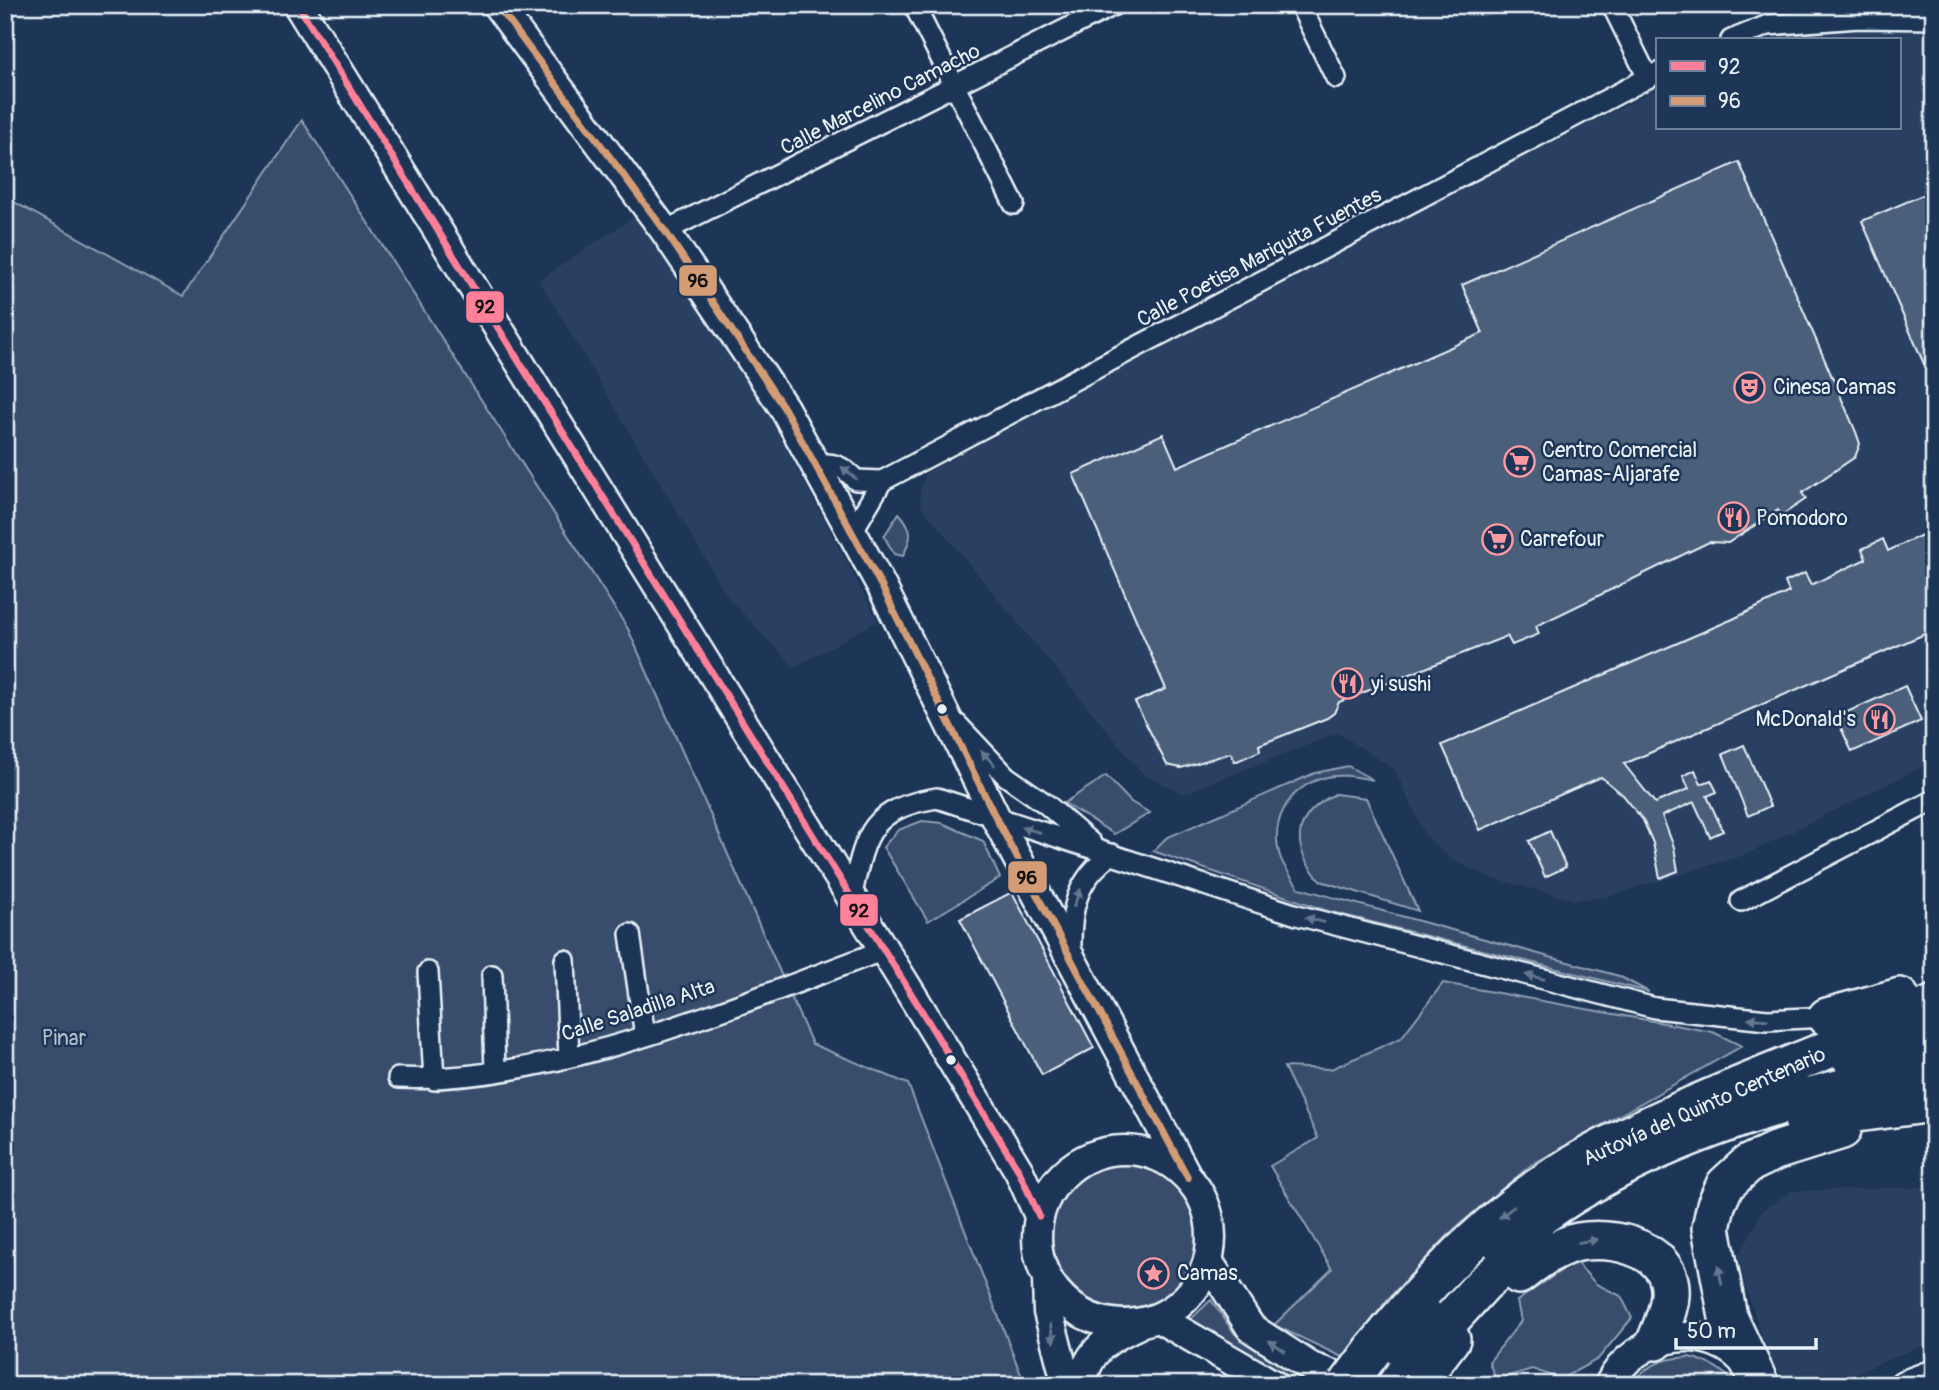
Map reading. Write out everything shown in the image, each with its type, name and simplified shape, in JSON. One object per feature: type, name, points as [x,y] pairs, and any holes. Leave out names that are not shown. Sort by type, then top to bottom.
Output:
[{"type":"highway","points":[[1826,1017],[1864,1009],[1934,984]]},
{"type":"highway","name":"Autovía del Quinto Centenario","points":[[1399,1372],[1429,1283],[1462,1250],[1546,1182],[1583,1159],[1717,1096],[1934,1004]]},
{"type":"highway","points":[[1583,1159],[1612,1153],[1715,1108],[1784,1084],[1934,1037]]},
{"type":"highway","points":[[1399,1372],[1440,1307],[1516,1236],[1573,1196],[1643,1158],[1768,1109],[1856,1084],[1934,1067]]},
{"type":"highway","points":[[1760,1385],[1728,1317],[1711,1228],[1716,1205],[1725,1185],[1748,1164],[1818,1135],[1934,1105]]},
{"type":"highway","name":"Autovía del Quinto Centenario","points":[[1348,1385],[1399,1372],[1483,1284],[1512,1259],[1554,1226],[1614,1189],[1745,1133],[1850,1112],[1934,1105]]},
{"type":"highway","points":[[1863,1125],[1934,1123]]},
{"type":"highway","points":[[1399,1372],[1443,1348],[1494,1295],[1531,1265],[1564,1246],[1594,1239],[1619,1242],[1643,1251],[1658,1263],[1671,1293],[1656,1341]]},
{"type":"main road","points":[[298,5],[884,950],[1019,1171],[1039,1216]]},
{"type":"main road","points":[[497,5],[665,231],[784,408],[852,532],[997,820],[1188,1178],[1201,1196],[1209,1217],[1211,1246],[1208,1261],[1194,1289],[1184,1300],[1099,1345],[1084,1366],[1081,1385]]},
{"type":"main road","points":[[1067,1385],[1048,1312],[1047,1279],[1037,1245],[1039,1216],[1051,1189],[1060,1177],[1081,1161],[1105,1152],[1120,1150],[1150,1154],[1170,1164],[1188,1178]]},
{"type":"main road","points":[[1208,1261],[1251,1328],[1311,1367],[1361,1385]]},
{"type":"main road","points":[[1047,1279],[1066,1303],[1079,1313],[1109,1324],[1149,1320],[1275,1385]]},
{"type":"main road","points":[[1609,1381],[1633,1354],[1656,1341],[1692,1337],[1727,1348],[1746,1364],[1760,1385]]},
{"type":"main road","points":[[1904,1385],[1934,1376]]},
{"type":"main road","points":[[1920,1385],[1934,1376]]},
{"type":"street","points":[[914,5],[1014,204]]},
{"type":"street","name":"Calle Marcelino Camacho","points":[[665,231],[956,87],[1114,5]]},
{"type":"street","points":[[1300,5],[1336,78]]},
{"type":"street","points":[[1612,5],[1653,76]]},
{"type":"street","points":[[1734,38],[1768,15],[1934,19]]},
{"type":"street","name":"Calle Poetisa Mariquita Fuentes","points":[[882,481],[1653,76]]},
{"type":"street","points":[[816,464],[835,463],[844,467],[856,480],[882,481],[852,532]]},
{"type":"street","points":[[942,709],[1006,776],[1104,851]]},
{"type":"street","points":[[852,898],[864,840],[876,823],[915,802],[937,799],[1297,915],[1655,1008],[1767,1020],[1826,1017]]},
{"type":"street","points":[[1741,901],[1934,800]]},
{"type":"street","points":[[1071,955],[1070,926],[1079,894],[1104,851]]},
{"type":"street","points":[[630,934],[645,1036]]},
{"type":"street","name":"Calle Saladilla Alta","points":[[398,1078],[434,1080],[569,1058],[645,1036],[884,950]]},
{"type":"street","points":[[565,960],[569,1058]]},
{"type":"street","points":[[428,972],[434,1080]]},
{"type":"street","points":[[492,975],[495,1071]]},
{"type":"shaded area","points":[[1858,28],[1934,32],[1934,761],[1747,854],[1606,897],[1573,900],[1488,877],[1450,859],[1425,834],[1395,770],[1338,733],[1183,794],[1143,774],[921,506],[920,489],[927,472],[1487,175],[1656,90],[1656,130],[1900,130],[1900,38],[1776,38],[1798,33]]},
{"type":"shaded area","points":[[635,216],[752,384],[878,621],[794,667],[729,599],[539,280]]},
{"type":"shaded area","points":[[1934,1187],[1934,1340],[1829,1385],[1789,1385],[1771,1360],[1747,1293],[1739,1255],[1763,1210],[1792,1191]]},
{"type":"green space","name":"Pinar","points":[[302,120],[628,629],[812,1044],[908,1084],[1025,1385],[5,1385],[5,197],[183,296]]},
{"type":"green space","points":[[899,513],[910,534],[903,556],[894,554],[884,536]]},
{"type":"green space","points":[[1348,766],[1373,780],[1335,776],[1311,783],[1291,799],[1279,820],[1277,833],[1281,859],[1299,888],[1619,976],[1649,992],[1328,911],[1153,851],[1166,838],[1315,773]]},
{"type":"green space","points":[[1106,776],[1131,802],[1150,813],[1114,834],[1064,803]]},
{"type":"green space","points":[[1335,794],[1366,798],[1418,911],[1321,881],[1311,868],[1300,844],[1300,833],[1311,812]]},
{"type":"green space","points":[[922,821],[942,823],[983,841],[1000,878],[928,921],[883,847],[898,830]]},
{"type":"green space","points":[[1443,983],[1713,1032],[1742,1046],[1531,1165],[1454,1229],[1387,1300],[1344,1358],[1274,1325],[1332,1269],[1270,1166],[1318,1138],[1284,1067],[1331,1069],[1401,1038]]},
{"type":"green space","points":[[1125,1162],[1153,1167],[1177,1183],[1193,1207],[1198,1235],[1193,1263],[1177,1287],[1153,1303],[1125,1308],[1097,1303],[1073,1287],[1057,1263],[1052,1235],[1057,1207],[1073,1183],[1097,1167]]},
{"type":"green space","points":[[1575,1261],[1596,1284],[1621,1296],[1632,1318],[1598,1359],[1561,1379],[1532,1369],[1496,1380],[1489,1362],[1521,1321],[1517,1301]]},
{"type":"green space","points":[[1211,1300],[1235,1334],[1324,1385],[1304,1385],[1190,1320]]},
{"type":"green space","points":[[1689,1357],[1715,1367],[1736,1385],[1631,1385],[1649,1367],[1672,1359]]},
{"type":"building","name":"Centro Comercial Camas-Aljarafe","points":[[1739,162],[1856,432],[1860,444],[1855,457],[1802,493],[1806,499],[1782,515],[1778,510],[1728,543],[1709,542],[1536,626],[1539,634],[1512,645],[1507,636],[1339,702],[1334,713],[1327,718],[1259,745],[1260,751],[1235,762],[1231,753],[1181,768],[1167,765],[1135,702],[1166,689],[1073,474],[1163,434],[1177,467],[1483,333],[1462,285]]},
{"type":"building","points":[[1934,190],[1934,387],[1862,221]]},
{"type":"building","points":[[1926,533],[1934,550],[1934,630],[1624,764],[1655,803],[1689,789],[1683,776],[1695,770],[1701,784],[1711,780],[1717,792],[1707,796],[1723,831],[1710,837],[1694,802],[1662,816],[1674,847],[1678,871],[1660,878],[1653,843],[1643,820],[1623,795],[1601,777],[1480,830],[1442,745],[1733,619],[1789,592],[1785,582],[1805,573],[1811,585],[1866,559],[1862,549],[1883,539],[1888,551]]},
{"type":"building","name":"McDonald's","points":[[1905,686],[1921,721],[1852,752],[1836,717]]},
{"type":"building","points":[[1744,745],[1770,806],[1748,816],[1723,754]]},
{"type":"building","points":[[1550,831],[1566,867],[1545,877],[1529,841]]},
{"type":"building","points":[[1012,892],[1094,1048],[1042,1075],[960,919]]},
{"type":"transit line","name":"92","points":[[298,5],[915,1000],[1019,1171],[1039,1216]]},
{"type":"transit line","name":"96","points":[[497,5],[665,231],[784,408],[882,587],[997,820],[1188,1178]]},
{"type":"place","name":"Cinesa Camas","points":[[1750,387]]},
{"type":"place","name":"Centro Comercial Camas-Aljarafe","points":[[1519,462]]},
{"type":"place","name":"Pomodoro","points":[[1733,518]]},
{"type":"place","name":"Carrefour","points":[[1497,539]]},
{"type":"place","name":"yi sushi","points":[[1348,684]]},
{"type":"place","name":"McDonald's","points":[[1879,719]]},
{"type":"place","name":"Camas","points":[[1154,1273]]}]
